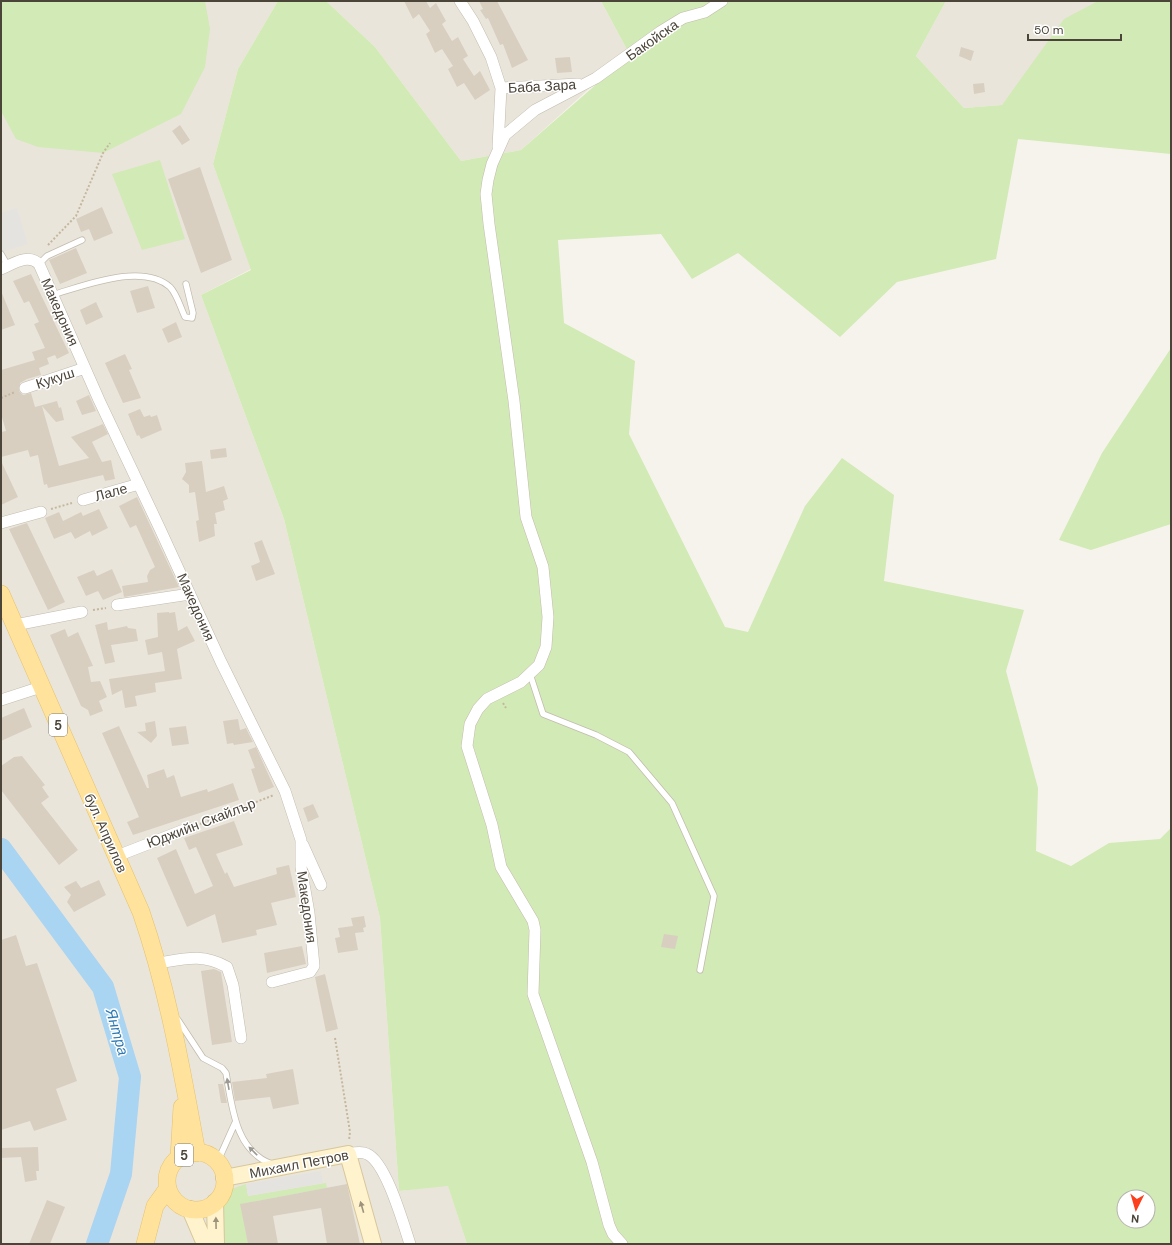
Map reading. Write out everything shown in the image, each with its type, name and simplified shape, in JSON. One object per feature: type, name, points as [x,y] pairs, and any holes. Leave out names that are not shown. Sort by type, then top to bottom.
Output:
[{"type":"main road","name":"бул. Априлов","points":[[1,594],[141,912],[158,963],[169,1006],[197,1153]]},
{"type":"main road","name":"бул. Априлов","points":[[179,1158],[184,1081]]},
{"type":"main road","name":"5","points":[[145,1244],[155,1206],[168,1188],[169,1171],[173,1164],[179,1158],[188,1154],[197,1153],[210,1157],[218,1163]]},
{"type":"main road","name":"Михаил Петров","points":[[224,1178],[348,1154]]},
{"type":"main road","points":[[348,1154],[373,1244]]},
{"type":"main road","points":[[168,1188],[171,1196],[177,1203],[190,1209],[204,1209],[215,1202],[223,1191],[224,1178],[218,1163]]},
{"type":"main road","points":[[215,1202],[216,1244]]},
{"type":"main road","points":[[190,1209],[205,1244]]},
{"type":"street","name":"Баба Зара","points":[[460,1],[473,21],[491,57],[501,88],[498,150]]},
{"type":"street","name":"Бакойска","points":[[498,150],[506,135],[535,110],[613,67],[683,18],[705,12],[722,1]]},
{"type":"street","name":"Баба Зара","points":[[501,88],[583,84]]},
{"type":"street","points":[[498,150],[488,180],[486,194],[489,224],[514,400],[526,517],[543,567],[548,617],[546,647],[539,665],[521,682],[488,698],[478,709],[470,724],[467,746],[492,825],[501,867],[533,921],[535,930],[533,994],[592,1162],[609,1225],[613,1234],[622,1244]]},
{"type":"street","points":[[4,267],[25,259],[37,262]]},
{"type":"street","name":"Македония","points":[[37,262],[221,662],[285,791],[301,840],[301,866],[309,913],[314,966],[310,972],[272,982]]},
{"type":"street","name":"Кукуш","points":[[25,388],[85,368]]},
{"type":"street","name":"Лале","points":[[83,500],[139,484]]},
{"type":"street","points":[[1,524],[42,512]]},
{"type":"street","points":[[117,605],[190,594]]},
{"type":"street","points":[[15,624],[82,612]]},
{"type":"street","points":[[1,700],[41,687]]},
{"type":"street","name":"Юджийн Скайлър","points":[[117,856],[189,828]]},
{"type":"street","points":[[301,840],[321,885]]},
{"type":"street","points":[[158,963],[195,957],[214,960],[227,967],[233,985],[242,1038]]},
{"type":"street","name":"Михаил Петров","points":[[348,1154],[366,1153],[376,1160],[383,1172],[410,1244]]},
{"type":"lane","points":[[37,262],[82,240]]},
{"type":"lane","points":[[1,254],[4,267]]},
{"type":"lane","points":[[52,295],[102,280],[147,276],[171,288],[185,317],[192,318],[193,312],[186,284]]},
{"type":"lane","points":[[530,674],[543,714],[596,735],[629,752],[672,803],[714,896],[700,970]]},
{"type":"lane","points":[[169,1006],[203,1058],[222,1068],[226,1073],[235,1123],[251,1151],[264,1161],[281,1167]]},
{"type":"lane","points":[[218,1163],[235,1123]]},
{"type":"path","points":[[37,262],[76,216],[103,153],[110,143]]},
{"type":"path","points":[[1,398],[25,388]]},
{"type":"path","points":[[42,512],[83,500]]},
{"type":"path","points":[[82,612],[117,605]]},
{"type":"path","name":"Юджийн Скайлър","points":[[189,828],[285,791]]},
{"type":"path","points":[[335,1038],[350,1132],[348,1154]]},
{"type":"shaded area","points":[[1,1],[278,1],[238,69],[213,164],[251,269],[201,295],[284,519],[380,918],[399,1191],[448,1185],[467,1244],[1,1244]]},
{"type":"shaded area","points":[[326,1],[601,1],[630,55],[610,70],[521,150],[461,161],[375,47]]},
{"type":"shaded area","points":[[946,1],[1098,1],[1024,76],[1002,105],[964,108],[916,56]]},
{"type":"shaded area","points":[[17,208],[28,244],[1,252],[1,213]]},
{"type":"shaded area","points":[[321,1171],[323,1183],[248,1196],[246,1184]]},
{"type":"green space","points":[[1,1],[205,1],[210,29],[205,67],[181,114],[103,153],[38,147],[16,139],[1,111]]},
{"type":"green space","points":[[278,1],[326,1],[375,47],[461,161],[521,150],[630,55],[601,1],[946,1],[916,56],[964,108],[1002,105],[1064,19],[1098,1],[1171,1],[1171,154],[1018,139],[996,259],[897,282],[840,337],[738,253],[692,279],[661,234],[558,240],[564,323],[635,361],[629,434],[725,627],[748,632],[805,506],[842,458],[894,495],[884,581],[1024,610],[1006,671],[1038,788],[1036,851],[1071,866],[1109,843],[1160,839],[1171,828],[1171,1244],[467,1244],[448,1186],[399,1191],[380,918],[284,519],[201,295],[251,270],[213,164],[238,69]]},
{"type":"green space","points":[[160,160],[185,239],[142,250],[112,174]]},
{"type":"green space","points":[[1171,348],[1171,524],[1091,550],[1059,540],[1102,453]]},
{"type":"green space","points":[[326,1183],[327,1188],[241,1204],[248,1244],[223,1244],[218,1206],[231,1189],[246,1184],[248,1196]]},
{"type":"building","points":[[404,1],[426,1],[430,8],[436,3],[446,21],[442,24],[452,41],[458,37],[468,56],[463,59],[474,76],[480,71],[490,90],[475,100],[464,83],[457,87],[448,69],[453,66],[442,49],[435,53],[426,34],[430,31],[419,14],[413,19]]},
{"type":"building","points":[[479,1],[497,1],[528,60],[512,68],[503,44],[500,45],[488,18],[486,19],[480,10],[483,9]]},
{"type":"building","points":[[961,47],[974,51],[971,61],[959,56]]},
{"type":"building","points":[[570,57],[572,72],[557,73],[555,58]]},
{"type":"building","points":[[984,83],[985,92],[974,94],[973,84]]},
{"type":"building","points":[[180,125],[190,140],[182,145],[172,131]]},
{"type":"building","points":[[200,167],[232,260],[201,273],[168,179]]},
{"type":"building","points":[[102,207],[113,233],[94,241],[89,229],[81,232],[76,219]]},
{"type":"building","points":[[76,248],[87,273],[60,284],[49,260]]},
{"type":"building","points":[[31,274],[69,353],[57,359],[55,355],[47,358],[49,364],[39,368],[41,375],[27,379],[20,383],[19,391],[23,395],[31,393],[35,407],[57,401],[59,408],[61,407],[64,420],[56,422],[42,406],[59,466],[89,458],[71,437],[103,424],[108,434],[92,442],[102,462],[111,460],[115,479],[105,481],[103,475],[48,488],[47,484],[44,485],[38,455],[30,457],[28,450],[1,457],[1,432],[6,431],[1,414],[1,370],[35,360],[32,352],[45,348],[34,324],[39,322],[29,301],[24,303],[13,281]]},
{"type":"building","points":[[148,286],[155,308],[137,313],[130,291]]},
{"type":"building","points":[[1,291],[15,325],[1,330]]},
{"type":"building","points":[[96,302],[103,317],[86,325],[80,310]]},
{"type":"building","points":[[176,322],[182,337],[168,343],[162,329]]},
{"type":"building","points":[[125,354],[132,369],[129,370],[141,398],[123,403],[105,363]]},
{"type":"building","points":[[89,395],[96,411],[82,415],[76,401]]},
{"type":"building","points":[[140,409],[144,417],[157,415],[162,430],[141,439],[139,435],[137,436],[128,414]]},
{"type":"building","points":[[226,448],[227,457],[211,459],[210,450]]},
{"type":"building","points":[[1,461],[18,497],[1,505]]},
{"type":"building","points":[[202,461],[206,492],[224,486],[228,499],[223,501],[225,510],[215,513],[217,524],[214,524],[215,536],[199,542],[196,521],[199,520],[195,492],[189,493],[189,485],[182,479],[186,472],[185,463]]},
{"type":"building","points":[[137,497],[179,587],[124,597],[122,586],[148,582],[147,576],[150,570],[155,567],[136,525],[130,528],[119,506]]},
{"type":"building","points":[[99,509],[108,528],[92,536],[90,531],[75,539],[71,532],[54,539],[45,518],[59,512],[63,521],[81,512],[83,516]]},
{"type":"building","points":[[27,523],[65,602],[48,610],[9,529]]},
{"type":"building","points":[[262,540],[275,574],[256,581],[251,566],[260,562],[254,543]]},
{"type":"building","points":[[112,569],[122,592],[103,600],[98,591],[86,596],[77,577],[94,570],[97,576]]},
{"type":"building","points":[[175,612],[178,631],[187,626],[195,641],[177,649],[182,679],[155,683],[156,692],[135,696],[137,706],[125,708],[122,690],[112,695],[109,679],[165,671],[162,652],[148,655],[145,640],[158,637],[157,613]]},
{"type":"building","points":[[107,622],[108,630],[127,626],[128,628],[136,629],[138,641],[111,645],[115,662],[105,664],[95,625]]},
{"type":"building","points":[[65,629],[68,637],[78,632],[93,666],[88,667],[91,682],[100,681],[107,697],[99,701],[103,711],[90,716],[88,710],[81,706],[50,635]]},
{"type":"building","points":[[24,708],[32,727],[1,741],[1,718]]},
{"type":"building","points":[[238,719],[240,730],[246,728],[253,742],[234,745],[233,743],[227,744],[223,721]]},
{"type":"building","points":[[155,721],[157,736],[151,743],[137,732],[146,731],[145,723]]},
{"type":"building","points":[[119,726],[147,788],[149,788],[147,775],[164,769],[167,778],[174,775],[181,797],[207,789],[208,792],[233,783],[239,800],[133,835],[127,822],[139,817],[102,733]]},
{"type":"building","points":[[186,726],[189,744],[172,746],[169,728]]},
{"type":"building","points":[[256,747],[274,787],[259,793],[251,769],[255,768],[248,750]]},
{"type":"building","points":[[22,756],[45,785],[42,787],[49,797],[41,803],[78,850],[59,865],[1,790],[1,766],[14,757]]},
{"type":"building","points":[[313,804],[319,817],[308,822],[303,808]]},
{"type":"building","points":[[234,821],[243,845],[216,854],[225,874],[227,872],[234,887],[277,874],[276,868],[289,865],[296,897],[271,903],[277,925],[256,930],[257,935],[222,943],[215,914],[187,927],[157,858],[176,849],[195,894],[213,886],[196,847],[189,850],[184,838]]},
{"type":"building","points":[[99,880],[106,895],[74,912],[67,902],[71,895],[64,887],[76,881],[81,888]]},
{"type":"building","points":[[364,916],[366,927],[363,928],[364,932],[355,933],[358,950],[338,953],[335,938],[340,937],[338,928],[353,926],[351,918]]},
{"type":"building","points":[[664,934],[678,936],[675,949],[661,947]]},
{"type":"building","points":[[16,935],[26,966],[37,963],[77,1081],[56,1089],[67,1120],[34,1131],[30,1121],[1,1130],[1,940]]},
{"type":"building","points":[[302,946],[306,964],[267,973],[264,953]]},
{"type":"building","points":[[214,969],[221,972],[232,1042],[212,1045],[201,971]]},
{"type":"building","points":[[325,974],[338,1029],[326,1032],[315,977]]},
{"type":"building","points":[[293,1069],[299,1104],[273,1109],[270,1097],[235,1101],[232,1082],[267,1078],[266,1074]]},
{"type":"building","points":[[218,1084],[223,1084],[227,1103],[221,1103]]},
{"type":"building","points":[[38,1147],[39,1171],[36,1171],[37,1180],[25,1182],[21,1157],[1,1158],[1,1148]]},
{"type":"building","points":[[347,1184],[360,1244],[327,1244],[321,1208],[273,1216],[278,1244],[248,1244],[240,1204]]},
{"type":"building","points":[[47,1200],[65,1207],[50,1244],[29,1244]]},
{"type":"waterway","name":"Янтра","points":[[1,849],[103,987],[130,1077],[121,1174],[97,1244]]}]
